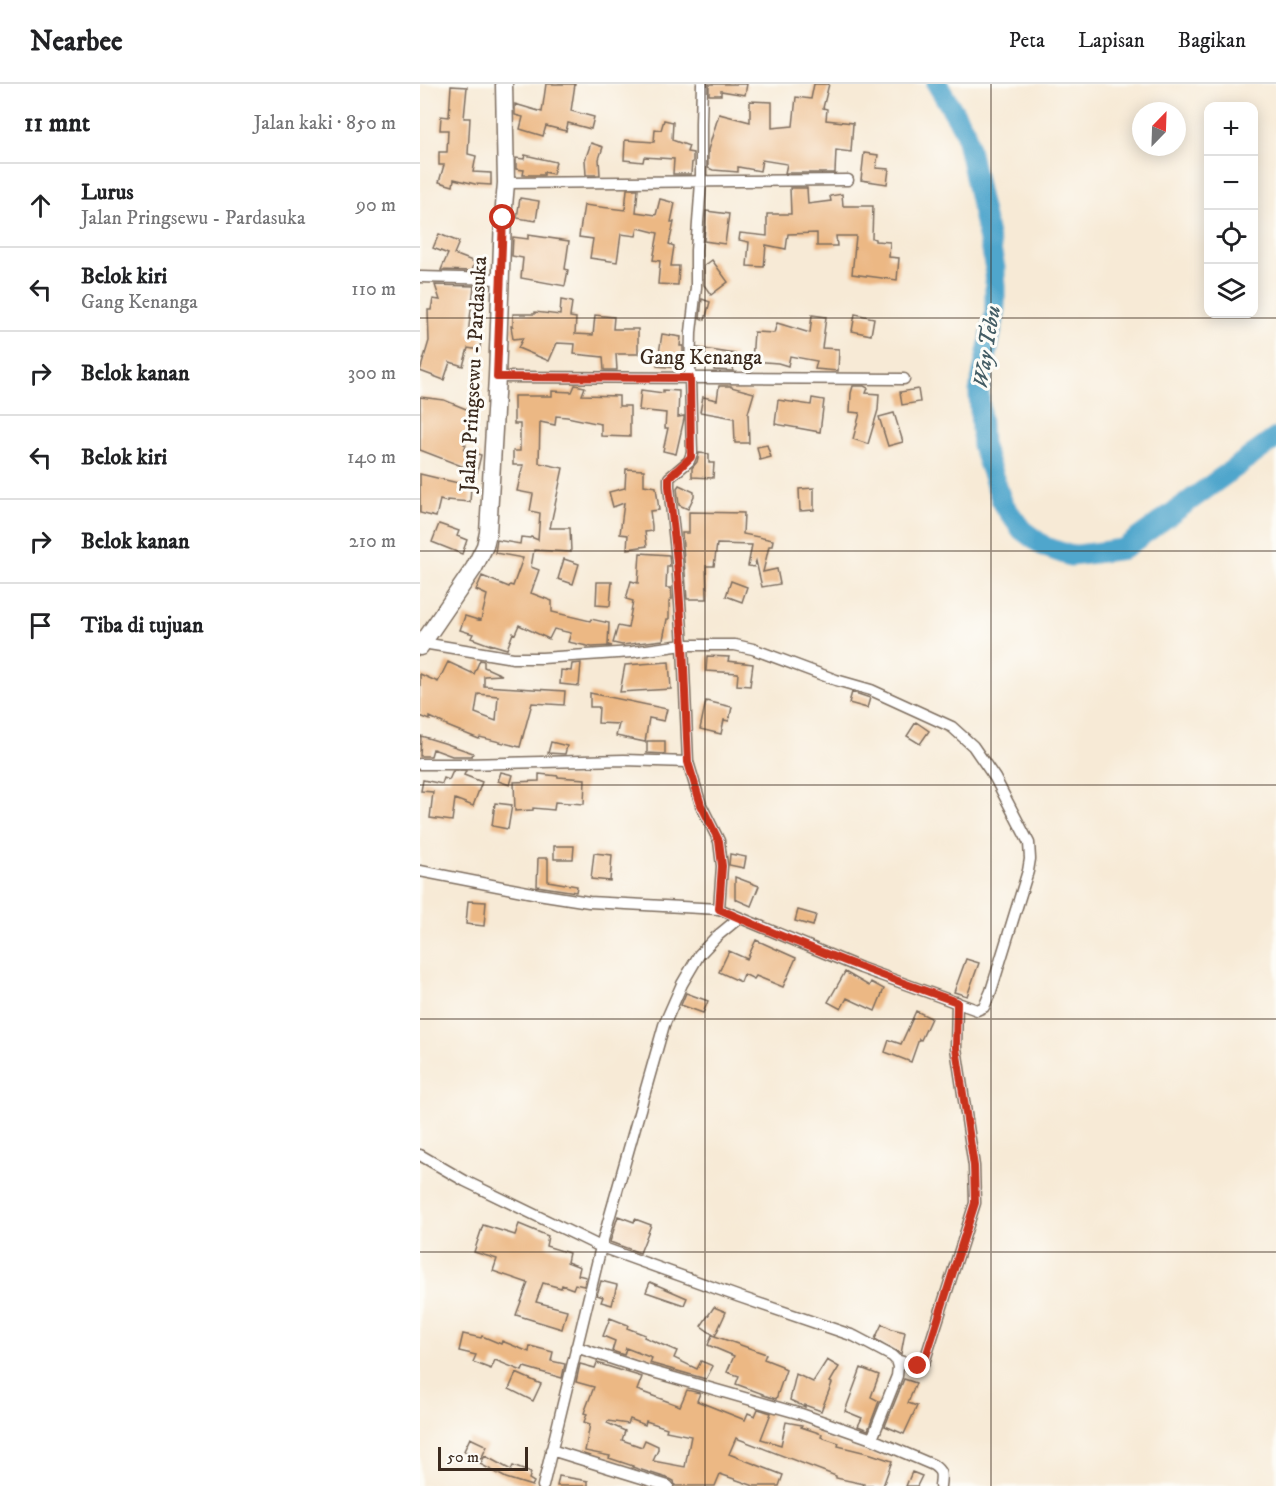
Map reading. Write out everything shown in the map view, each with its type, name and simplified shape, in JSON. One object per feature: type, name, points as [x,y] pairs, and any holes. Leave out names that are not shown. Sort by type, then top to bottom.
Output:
[{"type":"main road","name":"Jalan Pringsewu - Pardasuka","points":[[421,645],[474,568],[488,533],[506,183],[504,84]]},
{"type":"street","points":[[702,84],[701,182],[696,287],[691,332],[691,457],[669,478],[669,486],[683,645],[688,762],[701,805],[719,841],[722,866],[719,909]]},
{"type":"street","points":[[506,183],[848,180]]},
{"type":"street","points":[[420,277],[501,279]]},
{"type":"street","name":"Gang Kenanga","points":[[497,377],[904,379]]},
{"type":"street","points":[[420,871],[589,902],[719,909],[861,968],[976,1010],[984,1007],[991,991],[1030,859],[1029,843],[995,778],[974,746],[952,727],[871,690],[836,680],[753,649],[735,645],[683,645],[632,652],[513,658],[421,645]]},
{"type":"street","points":[[420,764],[624,760],[688,762]]},
{"type":"street","points":[[543,1486],[601,1247],[664,1024],[682,984],[699,956],[716,937],[739,918]]},
{"type":"street","points":[[420,1155],[465,1181],[601,1247],[854,1336],[897,1360],[918,1366],[924,1363],[975,1203],[974,1166],[956,1048],[957,1002]]},
{"type":"street","points":[[576,1347],[646,1370],[801,1414],[872,1439],[940,1470],[942,1475],[940,1486]]},
{"type":"street","points":[[872,1439],[897,1376],[897,1360]]},
{"type":"street","points":[[551,1450],[668,1486]]},
{"type":"building","points":[[546,84],[575,84],[571,111],[594,117],[591,129],[568,123],[566,131],[546,126],[543,136],[520,129],[523,117],[515,115],[515,104],[542,112]]},
{"type":"building","points":[[709,84],[747,84],[745,95],[721,91],[721,95],[709,95]]},
{"type":"building","points":[[814,84],[829,84],[823,108],[827,109],[826,120],[853,123],[851,152],[836,150],[835,173],[785,173],[787,164],[762,160],[760,171],[738,167],[738,172],[708,168],[708,150],[719,114],[750,122],[750,101],[772,102],[772,128],[793,126],[796,97],[811,99]]},
{"type":"building","points":[[451,86],[467,87],[464,118],[470,118],[468,154],[476,156],[473,172],[491,173],[491,185],[454,179],[453,186],[439,182],[444,165],[439,165],[439,152],[447,152],[448,130],[440,130],[441,116],[449,117]]},
{"type":"building","points":[[664,120],[673,122],[672,140],[689,146],[687,152],[693,153],[691,174],[673,174],[674,159],[644,157],[643,162],[624,160],[625,140],[654,142],[655,129],[661,130]]},
{"type":"building","points":[[591,143],[603,147],[599,159],[600,175],[586,175],[585,160]]},
{"type":"building","points":[[864,153],[878,155],[876,168],[889,169],[887,184],[861,180]]},
{"type":"building","points":[[525,155],[556,162],[553,174],[544,172],[544,175],[523,175],[524,170],[516,169],[516,158],[524,159]]},
{"type":"building","points":[[790,188],[807,188],[808,204],[831,201],[830,196],[842,194],[843,206],[873,206],[872,238],[875,241],[890,242],[889,257],[899,258],[897,280],[852,274],[856,236],[836,236],[837,246],[817,246],[817,233],[788,234],[786,249],[766,245],[764,267],[747,266],[749,242],[739,240],[740,233],[767,236],[767,214],[791,214]]},
{"type":"building","points":[[627,189],[638,189],[636,212],[656,215],[660,199],[675,203],[669,244],[674,246],[671,266],[679,266],[678,285],[658,284],[660,261],[653,260],[658,233],[638,228],[636,236],[621,234],[617,262],[590,258],[593,239],[579,237],[584,205],[625,210]]},
{"type":"building","points":[[520,198],[539,201],[536,221],[517,218]]},
{"type":"building","points":[[706,211],[729,214],[725,244],[704,241]]},
{"type":"building","points":[[439,234],[459,242],[454,254],[475,262],[472,271],[441,270],[448,254],[433,248]]},
{"type":"building","points":[[528,235],[569,241],[565,286],[521,278],[523,258],[512,256],[513,237],[528,239]]},
{"type":"building","points":[[712,260],[728,282],[711,295],[704,285],[704,266]]},
{"type":"building","points":[[435,285],[474,286],[468,334],[481,336],[480,350],[468,348],[463,366],[450,362],[444,380],[420,371],[429,341],[428,310],[431,310],[433,299],[440,300]]},
{"type":"building","points":[[702,299],[710,302],[705,320],[700,318]]},
{"type":"building","points":[[561,300],[572,302],[570,317],[576,318],[575,334],[593,335],[595,315],[614,317],[613,329],[638,329],[638,354],[616,354],[617,370],[604,370],[603,357],[574,354],[575,344],[557,343],[549,361],[518,348],[523,338],[513,339],[511,326],[513,326],[513,314],[535,314],[535,312],[560,315]]},
{"type":"building","points":[[855,314],[874,318],[871,335],[852,331]]},
{"type":"building","points":[[812,315],[826,317],[822,348],[839,349],[838,371],[815,369],[817,361],[790,356],[788,366],[752,361],[754,332],[774,333],[777,323],[810,333]]},
{"type":"building","points":[[662,334],[681,337],[683,362],[678,361],[677,368],[657,366]]},
{"type":"building","points":[[698,348],[735,354],[733,371],[714,370],[714,366],[698,364]]},
{"type":"building","points":[[575,385],[585,387],[582,395],[619,396],[619,406],[630,406],[630,437],[601,436],[601,424],[567,417],[556,416],[555,425],[540,422],[539,463],[563,468],[550,528],[570,528],[571,552],[534,550],[531,567],[539,570],[531,593],[552,601],[552,612],[609,623],[608,645],[612,646],[592,647],[568,642],[571,633],[554,629],[549,639],[519,625],[507,649],[471,638],[473,634],[460,630],[465,616],[481,620],[487,595],[476,590],[482,576],[509,587],[513,586],[523,558],[495,553],[497,540],[520,544],[521,537],[538,540],[540,513],[530,511],[533,494],[517,491],[523,465],[513,465],[513,451],[520,451],[520,424],[514,424],[514,396],[552,396],[552,391],[572,392]]},
{"type":"building","points":[[719,386],[731,386],[754,393],[748,413],[749,443],[735,443],[734,418],[700,412],[703,397],[717,400]]},
{"type":"building","points":[[853,386],[864,386],[868,388],[866,393],[879,394],[878,410],[868,444],[853,439],[860,413],[850,412]]},
{"type":"building","points":[[918,389],[920,402],[902,405],[900,392]]},
{"type":"building","points":[[641,390],[663,393],[663,390],[679,391],[678,417],[684,416],[684,419],[676,454],[663,451],[668,428],[665,428],[666,413],[639,410]]},
{"type":"building","points":[[420,397],[444,400],[476,413],[464,444],[466,445],[464,450],[481,455],[477,472],[420,450]]},
{"type":"building","points":[[812,398],[824,400],[820,432],[775,424],[778,400],[811,405]]},
{"type":"building","points":[[894,413],[903,442],[888,446],[879,417]]},
{"type":"building","points":[[767,445],[771,457],[760,460],[757,447]]},
{"type":"building","points":[[699,453],[709,454],[709,463],[714,463],[713,478],[692,477],[692,468],[697,462]]},
{"type":"building","points":[[626,469],[644,470],[644,485],[656,487],[659,510],[650,511],[652,531],[645,532],[647,546],[627,549],[628,535],[620,534],[624,503],[613,507],[609,492],[625,488]]},
{"type":"building","points":[[420,474],[471,486],[470,502],[440,500],[436,517],[420,513]]},
{"type":"building","points":[[679,485],[694,492],[688,509],[679,505],[677,488]]},
{"type":"building","points":[[814,488],[814,510],[800,511],[799,489]]},
{"type":"building","points":[[689,512],[744,513],[743,534],[773,540],[772,546],[769,546],[763,572],[777,569],[780,584],[762,587],[756,561],[754,567],[748,566],[752,545],[717,544],[714,566],[706,566],[707,599],[687,599],[682,533],[689,533]]},
{"type":"building","points":[[439,524],[459,531],[457,536],[467,540],[462,554],[432,542]]},
{"type":"building","points":[[640,553],[669,555],[670,566],[667,566],[666,588],[671,588],[672,599],[669,602],[669,619],[667,619],[663,640],[622,645],[613,643],[618,626],[628,628],[633,601],[626,599],[631,581],[638,583]]},
{"type":"building","points":[[564,559],[579,564],[573,584],[558,579]]},
{"type":"building","points":[[731,581],[747,587],[742,602],[726,596]]},
{"type":"building","points":[[597,582],[612,582],[610,606],[596,605]]},
{"type":"building","points":[[707,656],[729,657],[728,661],[753,664],[750,686],[737,685],[738,673],[706,671]]},
{"type":"building","points":[[480,660],[484,661],[484,667],[502,675],[484,676],[484,686],[565,691],[564,705],[532,703],[520,747],[480,737],[479,739],[430,717],[430,720],[420,716],[420,674],[438,682],[448,662],[474,674]],"holes":[[[478,694],[498,696],[496,721],[475,713]]]},
{"type":"building","points":[[669,662],[671,689],[620,692],[625,665]]},
{"type":"building","points":[[581,663],[579,686],[560,684],[561,670],[571,671],[572,664]]},
{"type":"building","points":[[852,692],[870,698],[867,708],[849,703]]},
{"type":"building","points":[[590,693],[667,709],[664,721],[649,718],[645,742],[616,736],[619,724],[598,723],[599,707],[590,707]]},
{"type":"building","points":[[706,701],[732,707],[729,721],[724,720],[721,734],[700,729]]},
{"type":"building","points":[[916,722],[929,731],[920,744],[907,736]]},
{"type":"building","points":[[421,736],[473,753],[472,756],[452,756],[433,749],[431,756],[420,756]]},
{"type":"building","points":[[647,741],[665,741],[665,754],[647,753]]},
{"type":"building","points":[[551,742],[567,746],[565,754],[548,753]]},
{"type":"building","points":[[453,771],[466,771],[464,775],[482,782],[473,806],[455,799],[452,821],[430,818],[433,792],[421,791],[423,780],[442,784],[444,778],[449,780]]},
{"type":"building","points":[[501,772],[513,775],[510,785],[498,781]]},
{"type":"building","points":[[539,774],[585,779],[584,804],[555,802],[554,810],[533,808],[533,810],[515,811],[514,782],[539,781]]},
{"type":"building","points":[[495,803],[512,805],[508,829],[492,826]]},
{"type":"building","points":[[554,846],[574,846],[573,859],[554,859]]},
{"type":"building","points":[[594,853],[612,855],[610,881],[591,879]]},
{"type":"building","points":[[730,854],[746,857],[744,868],[729,865]]},
{"type":"building","points":[[538,858],[548,858],[548,881],[577,886],[576,892],[537,886]]},
{"type":"building","points":[[735,877],[759,886],[751,906],[735,899]]},
{"type":"building","points":[[468,901],[486,902],[484,926],[466,924]]},
{"type":"building","points":[[798,910],[816,915],[813,926],[795,921]]},
{"type":"building","points":[[756,940],[796,958],[783,987],[756,976],[754,979],[744,974],[741,982],[719,972],[729,951],[747,959]]},
{"type":"building","points":[[966,959],[979,963],[967,996],[954,992]]},
{"type":"building","points":[[845,972],[869,986],[871,982],[884,989],[875,1011],[847,998],[841,1009],[828,1002]]},
{"type":"building","points":[[686,993],[708,1001],[703,1013],[681,1005]]},
{"type":"building","points":[[916,1011],[931,1018],[921,1040],[919,1039],[911,1062],[885,1052],[889,1040],[901,1044]]},
{"type":"building","points":[[618,1216],[651,1225],[640,1253],[610,1242]]},
{"type":"building","points":[[519,1224],[548,1236],[546,1246],[569,1253],[567,1262],[580,1267],[578,1275],[586,1277],[584,1286],[575,1284],[573,1289],[543,1283],[536,1302],[567,1310],[562,1329],[516,1315],[528,1283],[493,1271],[497,1259],[474,1252],[483,1225],[515,1235]]},
{"type":"building","points":[[601,1281],[617,1285],[612,1305],[601,1302],[603,1297],[597,1295]]},
{"type":"building","points":[[650,1282],[687,1298],[684,1305],[646,1292]]},
{"type":"building","points":[[714,1307],[726,1312],[715,1336],[701,1326]]},
{"type":"building","points":[[610,1318],[628,1325],[627,1328],[645,1335],[644,1337],[677,1351],[674,1358],[697,1369],[701,1361],[713,1366],[706,1379],[650,1363],[652,1358],[626,1348],[624,1355],[612,1351],[615,1341],[603,1336]]},
{"type":"building","points":[[882,1324],[905,1332],[901,1354],[875,1339]]},
{"type":"building","points":[[463,1334],[481,1338],[482,1336],[501,1344],[502,1341],[529,1352],[530,1346],[553,1352],[551,1361],[565,1364],[562,1378],[524,1367],[522,1371],[495,1360],[491,1369],[473,1362],[476,1355],[459,1351]]},
{"type":"building","points":[[712,1335],[766,1354],[764,1359],[786,1370],[776,1399],[736,1384],[739,1376],[727,1372],[734,1356],[708,1345]]},
{"type":"building","points":[[827,1360],[839,1367],[830,1382],[832,1383],[821,1411],[790,1400],[796,1374],[813,1382]]},
{"type":"building","points":[[597,1363],[642,1377],[637,1390],[680,1406],[687,1390],[700,1393],[697,1401],[745,1420],[748,1413],[755,1416],[758,1409],[771,1413],[761,1439],[781,1445],[786,1422],[802,1425],[801,1427],[822,1434],[821,1437],[839,1443],[838,1446],[892,1461],[883,1486],[863,1486],[864,1484],[836,1478],[836,1476],[736,1438],[729,1454],[783,1475],[779,1486],[754,1486],[720,1474],[715,1486],[675,1486],[674,1481],[670,1479],[632,1467],[609,1458],[610,1456],[585,1451],[590,1424],[584,1422],[587,1414],[584,1413],[594,1387],[576,1382],[580,1364],[595,1368]],"holes":[[[630,1419],[645,1425],[646,1421],[667,1428],[666,1431],[691,1436],[685,1467],[653,1461],[658,1446],[645,1440],[642,1447],[622,1440],[625,1431],[607,1423],[608,1421],[628,1424]]]},
{"type":"building","points":[[861,1368],[879,1375],[871,1397],[879,1401],[868,1430],[858,1426],[862,1418],[845,1411]]},
{"type":"building","points":[[516,1373],[541,1384],[533,1401],[509,1389]]},
{"type":"building","points":[[904,1379],[916,1383],[908,1403],[917,1406],[904,1434],[885,1426]]},
{"type":"building","points":[[470,1438],[487,1446],[481,1459],[464,1451]]},
{"type":"building","points":[[485,1456],[511,1470],[513,1466],[531,1473],[529,1479],[534,1482],[532,1486],[506,1478],[480,1464]]},
{"type":"building","points":[[912,1472],[922,1476],[917,1486],[906,1486]]},
{"type":"building","points":[[559,1476],[588,1481],[588,1486],[557,1486]]},
{"type":"waterway","name":"Way Tebu","points":[[937,84],[965,131],[995,268],[995,314],[979,392],[982,445],[1003,504],[1022,530],[1045,547],[1071,556],[1123,549],[1276,438]]},
{"type":"route","points":[[503,218],[497,377],[690,378],[692,453],[689,461],[669,478],[669,486],[683,645],[688,762],[701,805],[719,841],[722,866],[719,909],[861,968],[957,1002],[956,1048],[974,1166],[975,1203],[924,1363],[918,1366]]}]
